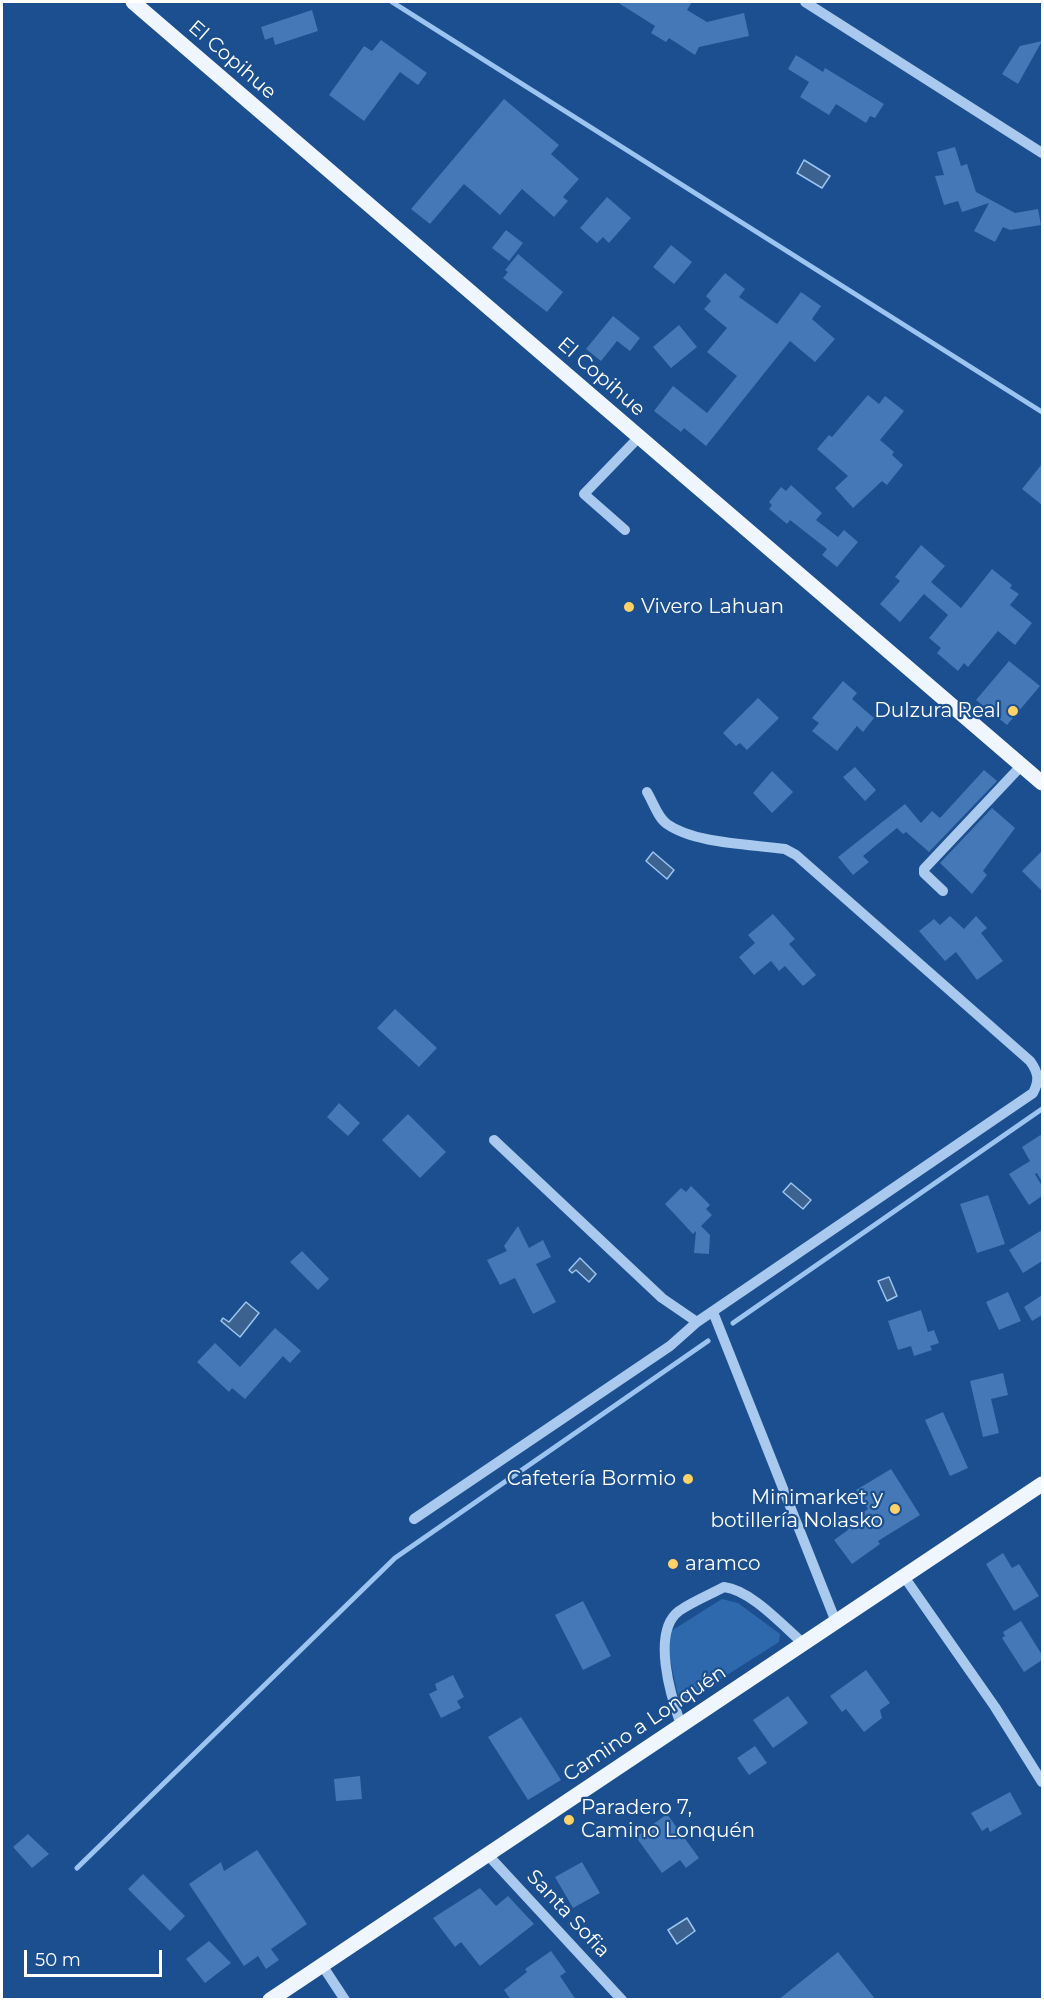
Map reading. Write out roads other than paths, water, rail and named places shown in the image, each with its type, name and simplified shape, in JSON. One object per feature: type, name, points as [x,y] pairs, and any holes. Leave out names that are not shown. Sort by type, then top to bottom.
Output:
[{"type":"main road","name":"El Copihue","points":[[133,2],[1042,783]]},
{"type":"main road","name":"Camino a Lonquén","points":[[270,2000],[905,1578],[1042,1484]]},
{"type":"street","points":[[805,2],[1042,153]]},
{"type":"street","points":[[625,530],[584,494],[639,437]]},
{"type":"street","points":[[943,891],[924,873],[924,869],[1022,765]]},
{"type":"street","points":[[414,1520],[670,1346],[697,1322],[1033,1093],[1037,1084],[1038,1071],[1030,1061],[796,855],[785,849],[696,837],[677,829],[665,823],[648,792]]},
{"type":"street","points":[[494,1140],[662,1298],[697,1322]]},
{"type":"street","points":[[713,1312],[836,1622]]},
{"type":"street","points":[[905,1578],[994,1707],[1042,1782]]},
{"type":"street","points":[[681,1725],[663,1645],[666,1629],[679,1611],[724,1587],[730,1588],[746,1594],[804,1644]]},
{"type":"street","name":"Santa Sofia","points":[[487,1854],[622,2000]]},
{"type":"street","points":[[322,1965],[345,2000]]},
{"type":"waterway","points":[[392,2],[1042,412]]},
{"type":"waterway","points":[[733,1323],[1042,1109]]},
{"type":"waterway","points":[[77,1868],[395,1558],[708,1341]]},
{"type":"place","name":"Vivero Lahuan","points":[[629,607]]},
{"type":"place","name":"Dulzura Real","points":[[1013,711]]},
{"type":"place","name":"Cafetería Bormio","points":[[688,1479]]},
{"type":"place","name":"Minimarket y botillería Nolasko","points":[[895,1509]]},
{"type":"place","name":"aramco","points":[[673,1564]]},
{"type":"place","name":"Paradero 7, Camino Lonquén","points":[[569,1820]]}]
